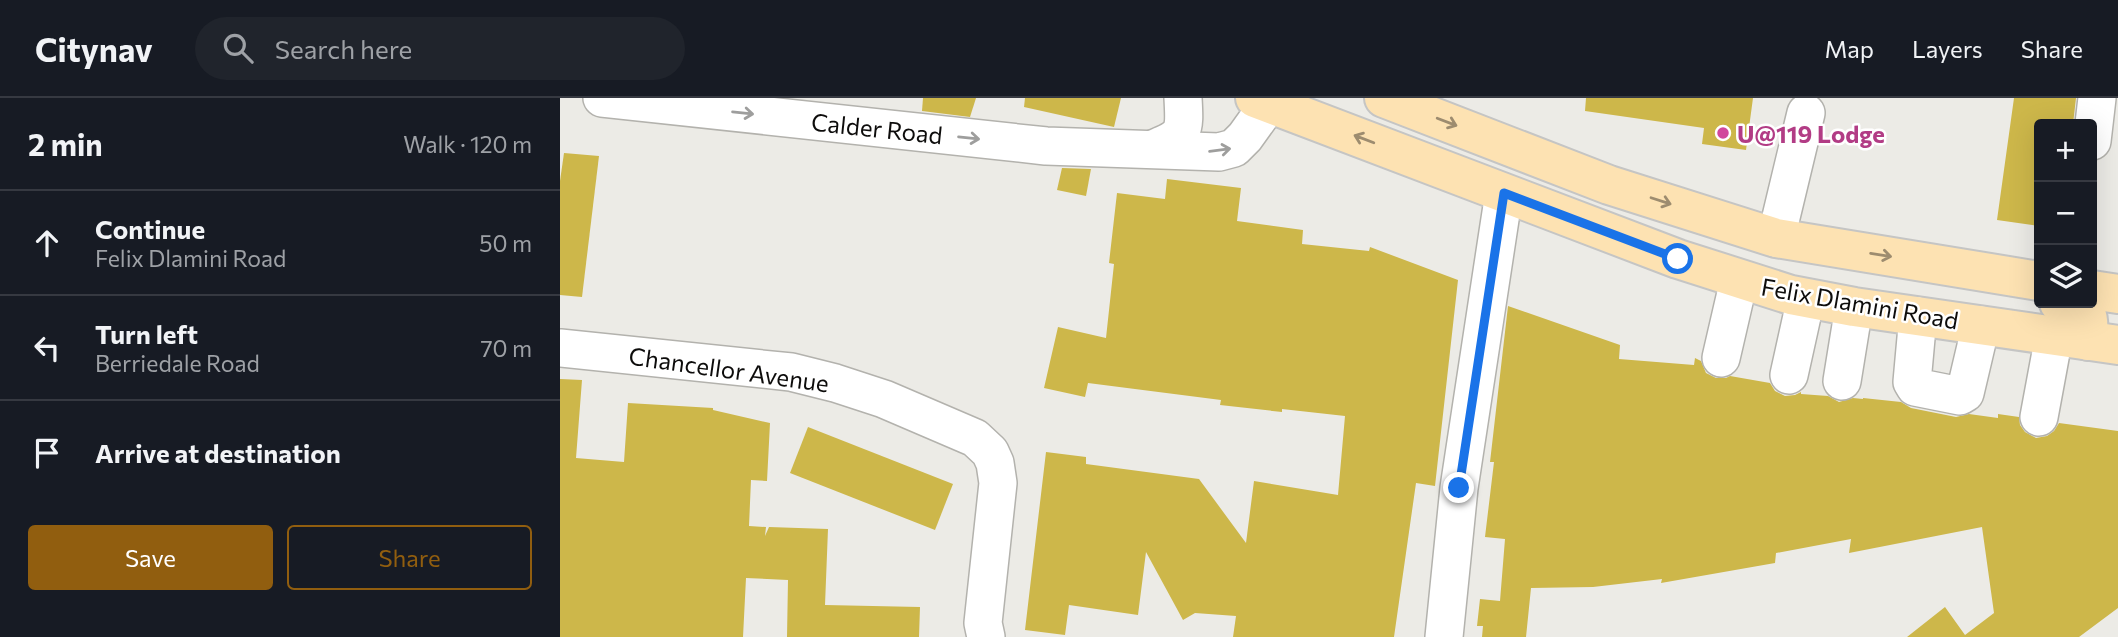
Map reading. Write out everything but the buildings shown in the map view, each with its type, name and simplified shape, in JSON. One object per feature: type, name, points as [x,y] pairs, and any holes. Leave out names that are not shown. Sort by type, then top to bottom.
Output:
[{"type":"main road","name":"Felix Dlamini Road","points":[[1384,98],[1609,185],[1776,238],[2034,280]]},
{"type":"main road","name":"Felix Dlamini Road","points":[[1266,100],[1504,193],[1739,280],[1806,298],[1854,307],[1981,325],[2080,331]]},
{"type":"main road","points":[[1967,268],[2008,295],[2034,300]]},
{"type":"street","name":"Calder Road","points":[[602,98],[1046,146],[1219,152],[1234,148],[1245,137],[1266,100]]},
{"type":"street","points":[[1153,149],[1173,141],[1181,133],[1185,121],[1183,98]]},
{"type":"street","points":[[2095,119],[2097,98]]},
{"type":"street","points":[[1776,238],[1806,113]]},
{"type":"street","points":[[1444,637],[1459,488],[1504,193]]},
{"type":"street","points":[[1721,358],[1739,280]]},
{"type":"street","points":[[1788,375],[1806,298]]},
{"type":"street","points":[[1842,382],[1854,307]]},
{"type":"street","points":[[1918,316],[1912,382],[1915,387],[1960,396],[1965,393],[1981,325]]},
{"type":"street","points":[[2039,417],[2080,331]]},
{"type":"street","name":"Chancellor Avenue","points":[[560,348],[791,372],[884,399],[975,438],[990,452],[998,483],[983,623],[985,637]]},
{"type":"place","name":"U@119 Lodge","points":[[1723,133]]},
{"type":"route","points":[[1459,488],[1504,193],[1678,259]]}]
